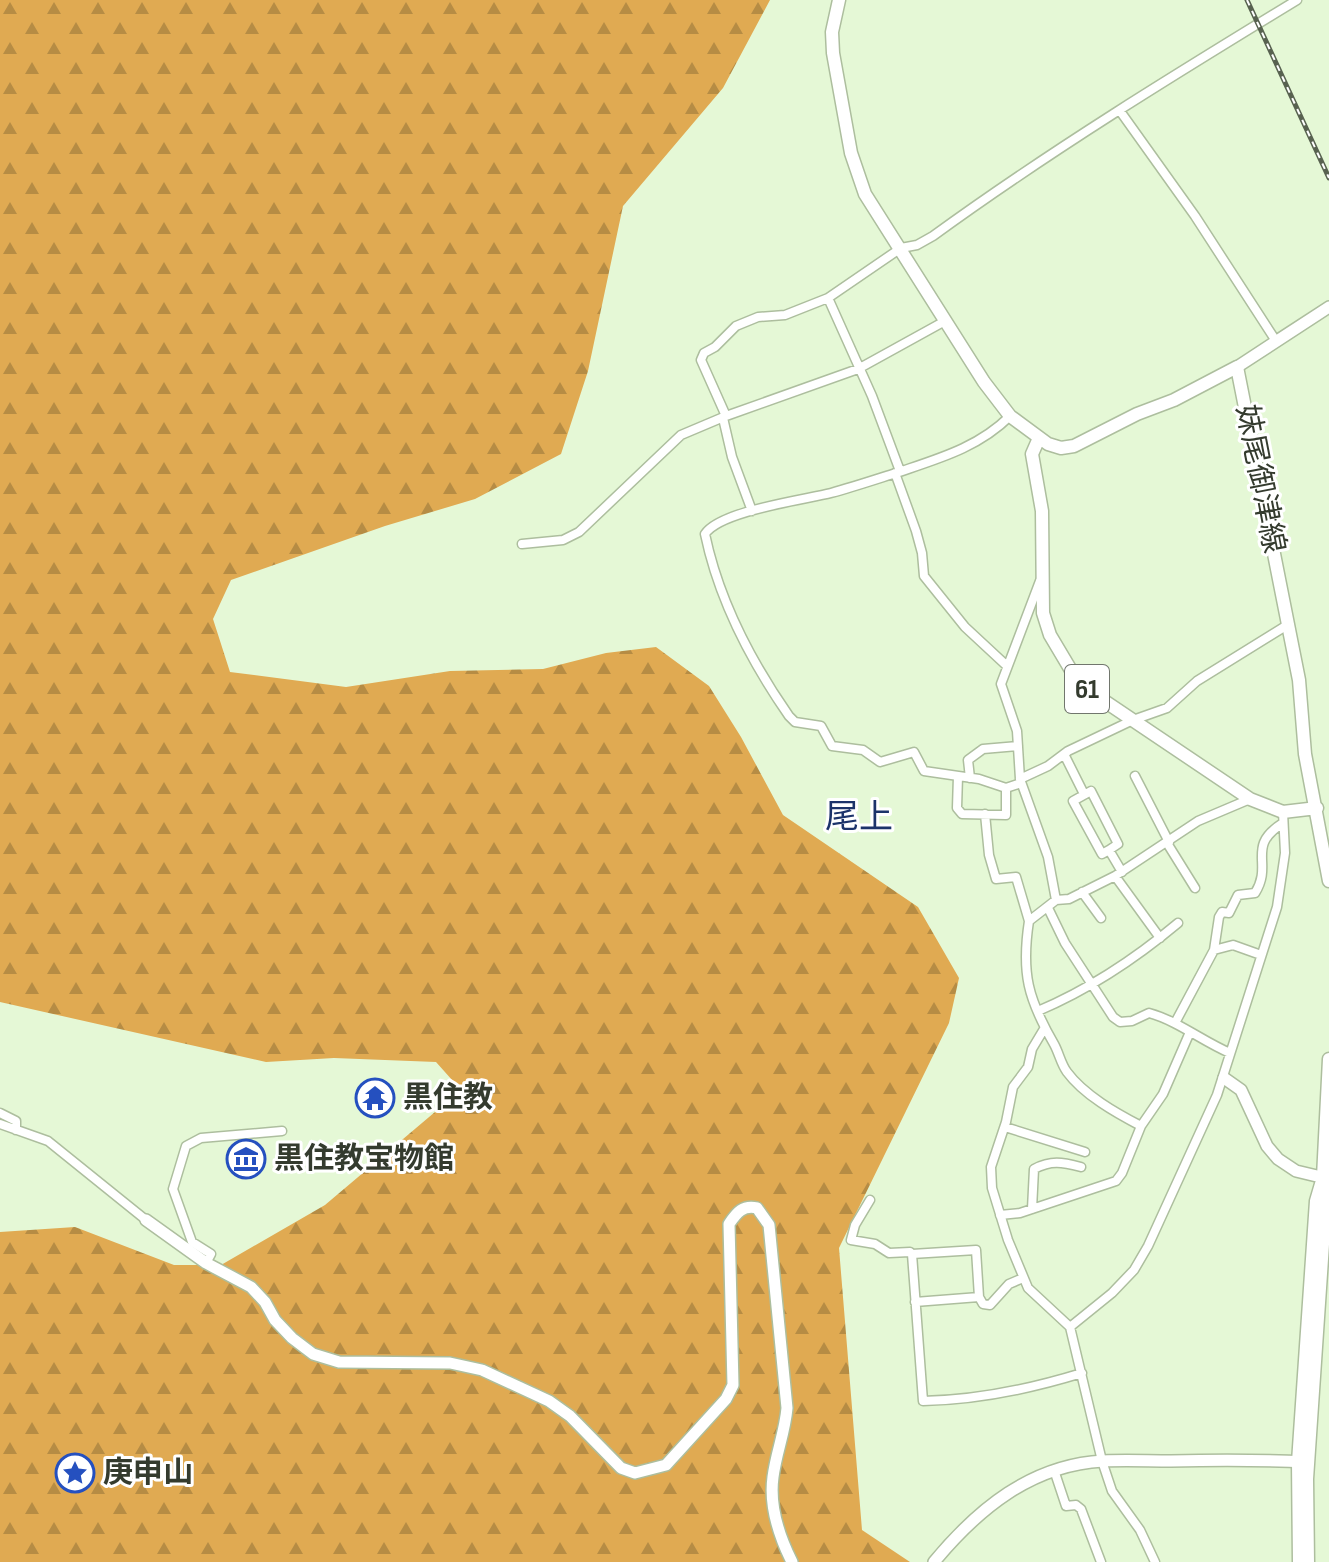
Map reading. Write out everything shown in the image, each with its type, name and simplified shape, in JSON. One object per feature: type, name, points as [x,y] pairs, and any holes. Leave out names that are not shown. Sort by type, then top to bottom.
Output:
[{"type":"main road","name":"妹尾御津線","points":[[839,0],[832,32],[833,53],[851,153],[865,194],[984,382],[1010,416],[1039,438],[1061,448],[1074,446],[1237,367],[1289,624],[1299,680],[1305,754],[1325,833],[1329,881]]},
{"type":"main road","name":"61","points":[[1039,438],[1032,454],[1042,511],[1041,578],[1045,622],[1075,677],[1088,690],[1283,818],[1317,808]]},
{"type":"main road","points":[[1299,1562],[1303,1462],[1326,1200],[1329,1059]]},
{"type":"main road","points":[[1303,1462],[1308,1562]]},
{"type":"street","points":[[752,511],[732,457],[724,417],[701,360],[704,353],[715,347],[729,331],[750,320],[785,315],[828,298],[901,248],[917,245],[933,236],[1061,147],[1257,22],[1297,0]]},
{"type":"street","points":[[1120,111],[1195,216],[1276,341]]},
{"type":"street","points":[[828,298],[872,396],[919,542],[924,576],[965,627],[1007,666]]},
{"type":"street","points":[[1237,367],[1329,307]]},
{"type":"street","points":[[522,544],[563,540],[579,532],[681,435],[858,369],[945,321]]},
{"type":"street","points":[[1010,416],[976,442],[942,458],[827,494],[794,499],[720,521],[705,534],[726,605],[739,628],[748,655],[795,722],[821,726],[828,741],[838,748],[863,750],[883,763],[914,752],[924,771],[970,778],[1006,788],[1064,754],[1133,720],[1167,708],[1197,681],[1289,624]]},
{"type":"street","points":[[1041,578],[1001,684],[1017,731],[1021,781],[1048,857],[1056,900]]},
{"type":"street","points":[[970,778],[968,760],[983,749],[1018,746]]},
{"type":"street","points":[[1064,754],[1084,794]]},
{"type":"street","points":[[958,776],[958,811],[1006,815],[1006,788]]},
{"type":"street","points":[[1135,776],[1168,843],[1195,888]]},
{"type":"street","points":[[1091,791],[1118,844],[1102,854],[1073,801],[1084,794],[1091,791]]},
{"type":"street","points":[[1029,921],[1056,900],[1069,899],[1118,874],[1198,821],[1250,799]]},
{"type":"street","points":[[985,814],[989,855],[996,879],[1016,877],[1029,921],[1024,960],[1026,983],[1044,1029],[1067,1072],[1115,1112],[1141,1126]]},
{"type":"street","points":[[1175,1023],[1214,950],[1219,917],[1222,912],[1229,913],[1238,895],[1255,893],[1262,870],[1263,842],[1283,818]]},
{"type":"street","points":[[1070,1327],[1112,1293],[1134,1270],[1148,1246],[1224,1078],[1277,907],[1284,875],[1283,818]]},
{"type":"street","points":[[1109,850],[1118,874],[1160,938]]},
{"type":"street","points":[[1082,892],[1101,918]]},
{"type":"street","points":[[1048,908],[1065,943],[1113,1017],[1120,1022],[1132,1021],[1149,1013],[1175,1023],[1230,1053]]},
{"type":"street","points":[[1038,1011],[1075,995],[1140,955],[1178,923]]},
{"type":"street","points":[[1214,950],[1233,945],[1261,955]]},
{"type":"street","points":[[1044,1029],[1032,1049],[1028,1067],[1013,1087],[1005,1127],[991,1167],[992,1188],[1028,1288],[1070,1327],[1112,1491],[1140,1530],[1155,1562]]},
{"type":"street","points":[[1000,1215],[1032,1209],[1116,1181],[1141,1126],[1163,1094],[1190,1032]]},
{"type":"street","points":[[1224,1078],[1241,1090],[1267,1146],[1278,1159],[1296,1171],[1326,1178]]},
{"type":"street","points":[[0,1113],[16,1121],[16,1130]]},
{"type":"street","points":[[0,1124],[56,1147],[146,1220],[206,1263],[251,1287],[265,1302],[275,1320],[313,1354],[339,1362],[450,1363],[482,1370],[549,1401],[570,1416],[621,1468],[635,1473],[666,1465],[726,1399],[733,1385],[729,1224],[740,1210],[757,1208],[769,1225],[787,1408],[786,1427],[773,1476],[772,1498],[778,1527],[792,1562]]},
{"type":"street","points":[[1005,1127],[1085,1152]]},
{"type":"street","points":[[206,1263],[211,1254],[192,1242],[173,1189],[186,1146],[201,1138],[282,1131]]},
{"type":"street","points":[[1032,1209],[1034,1169],[1046,1163],[1061,1162],[1081,1167]]},
{"type":"street","points":[[870,1200],[855,1225],[851,1240],[875,1244],[889,1253],[976,1250],[979,1297],[983,1304],[990,1305],[1009,1284],[1023,1278]]},
{"type":"street","points":[[912,1254],[923,1401],[955,1400],[1034,1387],[1082,1373]]},
{"type":"street","points":[[915,1302],[979,1297]]},
{"type":"street","points":[[934,1562],[986,1506],[1016,1487],[1054,1470],[1102,1461],[1303,1462]]},
{"type":"street","points":[[1054,1470],[1066,1506],[1076,1505],[1081,1509],[1101,1562]]},
{"type":"green space","points":[[0,0],[770,0],[723,88],[623,206],[588,371],[561,454],[475,499],[385,526],[231,580],[213,619],[230,672],[346,687],[450,671],[543,669],[606,653],[656,647],[709,686],[783,815],[918,907],[959,978],[949,1023],[839,1248],[862,1530],[910,1562],[0,1562],[0,1232],[75,1227],[174,1265],[221,1265],[325,1205],[461,1090],[436,1062],[334,1058],[266,1062],[0,1002]]},
{"type":"railway","points":[[1247,0],[1329,178]]},
{"type":"place","name":"黒住教","points":[[375,1098]]},
{"type":"place","name":"黒住教宝物館","points":[[246,1159]]},
{"type":"place","name":"庚申山","points":[[75,1473]]},
{"type":"district","name":"尾上","points":[[859,817]]}]
